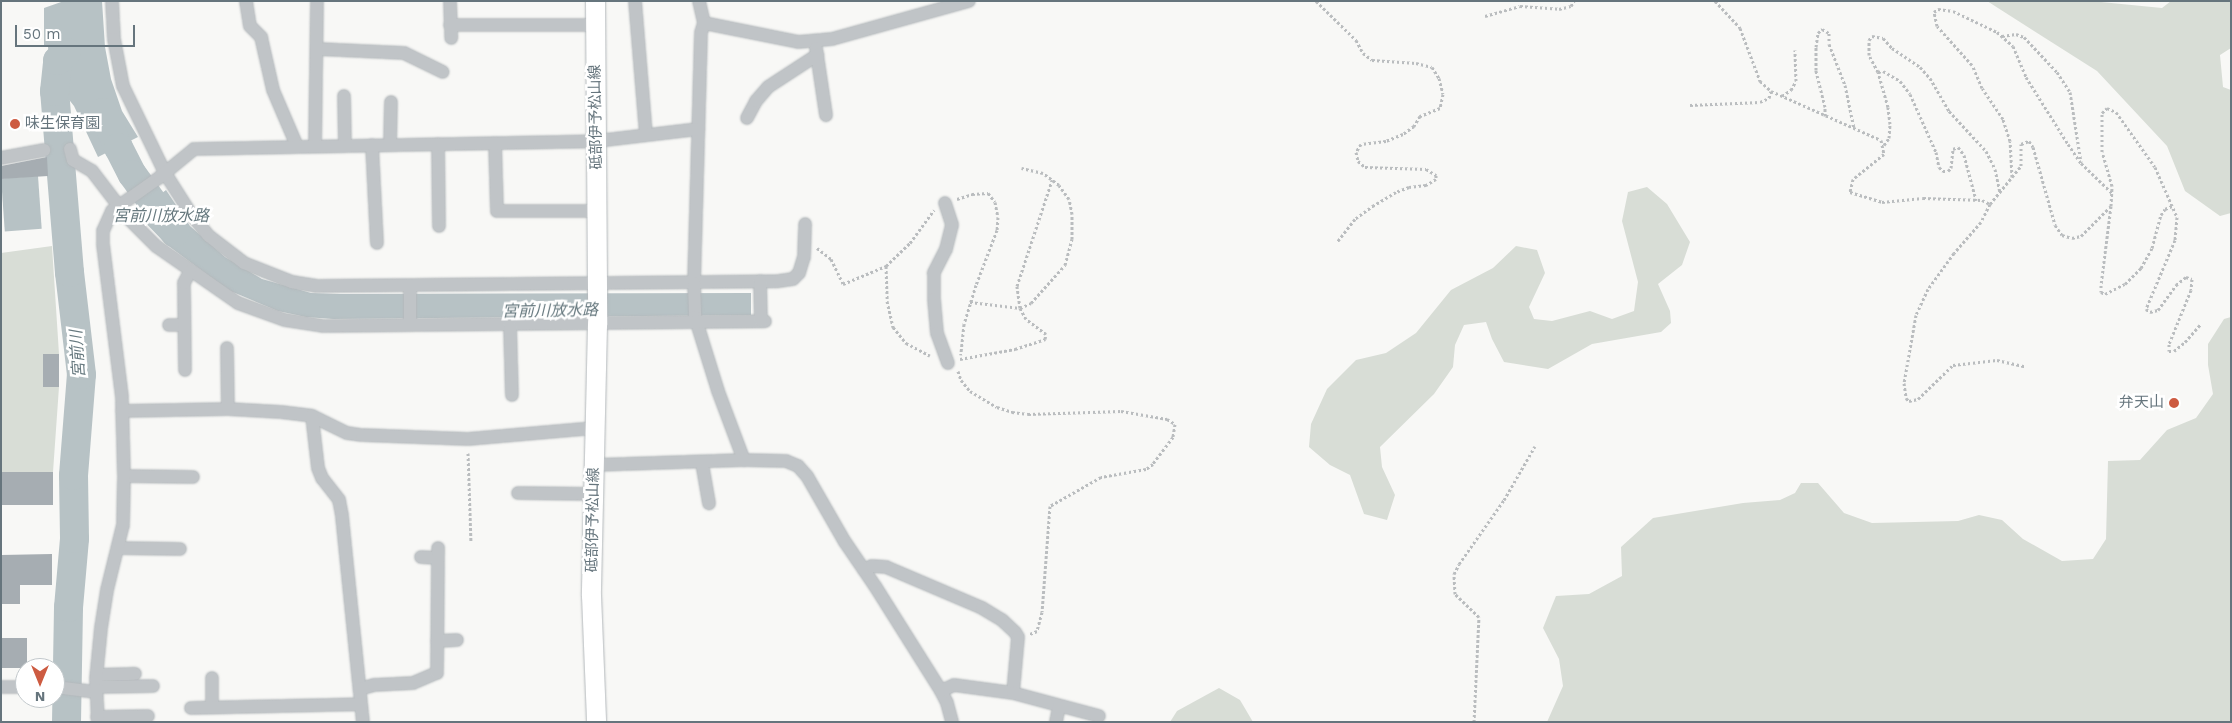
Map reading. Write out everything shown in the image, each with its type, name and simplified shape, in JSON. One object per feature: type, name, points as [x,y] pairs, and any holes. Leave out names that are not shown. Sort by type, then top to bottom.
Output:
[{"type":"main road","name":"砥部伊予松山線","points":[[595,1],[597,321],[591,595],[596,722]]},
{"type":"street","points":[[112,1],[114,39],[123,86],[163,175],[190,214],[209,236],[244,263],[267,274],[292,282],[316,286],[410,289],[597,288],[760,284],[793,279],[799,273],[804,257],[805,224]]},
{"type":"street","points":[[246,1],[250,26],[260,37],[273,90],[297,146]]},
{"type":"street","points":[[315,146],[318,1]]},
{"type":"street","points":[[450,1],[450,31],[595,25]]},
{"type":"street","points":[[635,1],[646,135]]},
{"type":"street","points":[[699,1],[704,22],[701,33],[698,129],[694,285],[696,320],[718,391],[744,460]]},
{"type":"street","points":[[704,22],[798,42],[814,41],[832,39],[969,1]]},
{"type":"street","points":[[814,41],[826,115]]},
{"type":"street","points":[[318,49],[404,53],[443,72]]},
{"type":"street","points":[[747,118],[756,101],[768,87],[817,55]]},
{"type":"street","points":[[344,96],[345,146]]},
{"type":"street","points":[[390,145],[391,102]]},
{"type":"street","points":[[148,716],[98,719],[96,685],[107,590],[123,526],[124,476],[122,411],[103,244],[107,218],[122,204],[194,150],[297,146],[597,141],[698,129]]},
{"type":"street","points":[[495,143],[497,210],[597,210]]},
{"type":"street","points":[[438,144],[439,226]]},
{"type":"street","points":[[372,145],[377,243]]},
{"type":"street","points":[[70,149],[73,160],[92,171],[156,246],[238,303],[285,320],[323,326],[410,323],[510,325],[597,321],[762,319],[760,284]]},
{"type":"street","points":[[1,158],[44,150]]},
{"type":"street","points":[[945,203],[952,225],[946,249],[934,273],[934,299],[938,333],[948,363]]},
{"type":"street","points":[[185,370],[184,283],[190,271]]},
{"type":"street","points":[[410,289],[410,323]]},
{"type":"street","points":[[169,325],[184,325]]},
{"type":"street","points":[[510,325],[512,394]]},
{"type":"street","points":[[227,348],[228,409]]},
{"type":"street","points":[[122,411],[228,409],[312,416],[347,432],[362,435],[468,439],[595,428]]},
{"type":"street","points":[[312,416],[318,468],[322,478],[338,500],[342,516],[363,722]]},
{"type":"street","points":[[594,465],[702,463],[744,460],[786,462],[798,466],[807,476],[845,542],[941,691],[947,703],[952,722]]},
{"type":"street","points":[[702,463],[709,503]]},
{"type":"street","points":[[124,476],[193,477]]},
{"type":"street","points":[[518,493],[593,494]]},
{"type":"street","points":[[118,548],[180,549]]},
{"type":"street","points":[[360,689],[374,685],[412,684],[437,673],[438,553],[420,557]]},
{"type":"street","points":[[864,570],[872,566],[886,567],[973,604],[1002,620],[1016,632],[1018,637],[1013,692]]},
{"type":"street","points":[[437,641],[457,640]]},
{"type":"street","points":[[65,688],[75,689],[96,685],[135,674]]},
{"type":"street","points":[[212,678],[212,707]]},
{"type":"street","points":[[96,685],[153,686]]},
{"type":"street","points":[[941,691],[954,685],[1013,692],[1099,716]]},
{"type":"street","points":[[1,687],[15,687]]},
{"type":"street","points":[[191,708],[361,704]]},
{"type":"street","points":[[1056,722],[1059,706]]},
{"type":"path","points":[[1316,1],[1356,40],[1363,53],[1372,60],[1416,63],[1432,67],[1439,78],[1443,94],[1440,108],[1420,116],[1414,126],[1404,134],[1386,141],[1361,144],[1356,152],[1358,161],[1365,167],[1426,169],[1436,175],[1436,179],[1426,185],[1409,187],[1396,192],[1374,205],[1355,219],[1336,242]]},
{"type":"path","points":[[1485,16],[1520,6],[1559,9],[1570,6],[1574,1]]},
{"type":"path","points":[[1714,1],[1740,28],[1760,81],[1771,91],[1881,140],[1884,146],[1884,154],[1853,179],[1850,192],[1882,202],[1923,198],[1982,200],[1990,204]]},
{"type":"path","points":[[2012,178],[2013,164],[2010,141],[2004,119],[1982,88],[1972,65],[1937,26],[1934,12],[1944,9],[1953,11],[2002,36],[2013,46],[2026,78],[2081,163],[2101,180],[2112,194]]},
{"type":"path","points":[[1825,116],[1825,107],[1816,70],[1818,33],[1822,29],[1829,33],[1829,44],[1845,86],[1854,128]]},
{"type":"path","points":[[2002,36],[2016,34],[2024,37],[2057,72],[2070,92],[2075,112],[2081,163]]},
{"type":"path","points":[[1884,146],[1889,138],[1890,124],[1888,107],[1878,72],[1868,56],[1869,40],[1872,36],[1883,38],[1892,48],[1920,67],[1930,78],[1949,111],[1986,150],[1995,169],[2000,192]]},
{"type":"path","points":[[1781,96],[1791,90],[1796,82],[1795,50]]},
{"type":"path","points":[[1878,72],[1883,71],[1900,81],[1910,94],[1936,152],[1939,167],[1943,171],[1948,172],[1951,168],[1953,150],[1958,147],[1964,154],[1976,200]]},
{"type":"path","points":[[1690,105],[1760,102],[1769,98],[1771,91]]},
{"type":"path","points":[[2172,206],[2166,209],[2162,215],[2152,248],[2141,268],[2125,284],[2105,294],[2101,292],[2112,194],[2112,186],[2102,152],[2102,112],[2106,108],[2116,112],[2155,167],[2177,217],[2175,240],[2146,309],[2150,312],[2158,310],[2176,285],[2186,278],[2192,279],[2191,290],[2169,344],[2169,351],[2174,351],[2185,342],[2200,325]]},
{"type":"path","points":[[2024,366],[1997,360],[1965,362],[1953,365],[1944,371],[1918,399],[1909,401],[1904,393],[1904,383],[1916,315],[1928,289],[1954,253],[1981,222],[1990,204],[2020,166],[2021,144],[2028,141],[2033,147],[2055,225],[2062,235],[2072,238],[2081,236],[2111,206]]},
{"type":"path","points":[[970,302],[1020,308],[1027,306],[1065,266],[1072,239],[1072,214],[1069,199],[1043,173],[1022,168]]},
{"type":"path","points":[[1018,637],[1036,631],[1040,624],[1050,506],[1101,477],[1146,469],[1153,464],[1174,437],[1175,430],[1174,424],[1167,419],[1140,413],[1121,411],[1028,414],[1012,412],[997,407],[970,391],[961,380],[955,362],[962,358],[1022,347],[1045,339],[1046,334],[1026,319],[1020,308],[1017,286],[1023,262],[1046,205],[1052,180]]},
{"type":"path","points":[[886,266],[887,300],[893,327],[906,343],[935,359],[948,363]]},
{"type":"path","points":[[468,439],[471,542]]},
{"type":"path","points":[[1474,722],[1479,617],[1455,594],[1454,574],[1504,500],[1535,446]]},
{"type":"shaded area","points":[[1987,1],[2091,1],[2162,8],[2171,1],[2231,1],[2231,48],[2220,55],[2223,87],[2231,90],[2231,213],[2220,216],[2185,191],[2167,146],[2097,71]]},
{"type":"shaded area","points":[[1647,187],[1667,204],[1690,242],[1682,265],[1658,284],[1670,311],[1671,323],[1661,332],[1592,344],[1548,369],[1504,362],[1492,339],[1486,322],[1464,325],[1455,345],[1453,367],[1434,394],[1380,447],[1382,467],[1395,495],[1387,520],[1364,514],[1350,475],[1330,465],[1309,447],[1311,424],[1327,389],[1356,360],[1386,353],[1416,333],[1451,290],[1493,268],[1516,246],[1537,250],[1545,273],[1529,307],[1534,319],[1552,321],[1590,311],[1612,319],[1634,311],[1638,282],[1622,221],[1628,192]]},
{"type":"shaded area","points":[[52,246],[59,354],[43,354],[43,387],[59,387],[53,472],[1,472],[1,253]]},
{"type":"shaded area","points":[[2231,317],[2231,722],[1547,722],[1563,686],[1559,659],[1543,628],[1556,596],[1589,594],[1622,576],[1621,547],[1653,518],[1743,503],[1780,500],[1795,493],[1801,483],[1818,483],[1844,513],[1872,523],[1958,521],[1979,515],[2002,520],[2023,539],[2062,561],[2093,559],[2106,539],[2108,461],[2140,460],[2167,430],[2196,418],[2213,394],[2208,365],[2208,344],[2224,319]]},
{"type":"shaded area","points":[[1219,688],[1240,700],[1253,722],[1170,722],[1177,711]]},
{"type":"water","points":[[64,1],[102,1],[105,47],[111,79],[122,111],[138,137],[98,157],[74,106],[59,87],[52,88],[48,47],[44,46],[44,8]]},
{"type":"water","points":[[38,176],[42,229],[5,231],[1,179]]},
{"type":"water","name":"宮前川放水路","points":[[166,190],[190,226],[225,257],[262,279],[311,293],[751,293],[751,315],[333,319],[306,317],[278,311],[228,290],[166,244],[136,213]]},
{"type":"building","points":[[47,157],[48,176],[1,179],[1,166]]},
{"type":"building","points":[[43,354],[59,354],[59,387],[43,387]]},
{"type":"building","points":[[1,472],[53,472],[53,505],[1,505]]},
{"type":"building","points":[[52,554],[52,585],[20,585],[20,604],[1,604],[1,555]]},
{"type":"building","points":[[1,638],[27,638],[27,658],[15,658],[15,668],[1,668]]},
{"type":"waterway","name":"宮前川","points":[[66,52],[57,60],[54,91],[69,272],[81,374],[73,475],[74,538],[68,607],[66,722]]},
{"type":"waterway","name":"宮前川放水路","points":[[103,112],[132,174],[174,232]]},
{"type":"place","name":"味生保育園","points":[[15,124]]},
{"type":"place","name":"弁天山","points":[[2174,403]]}]
